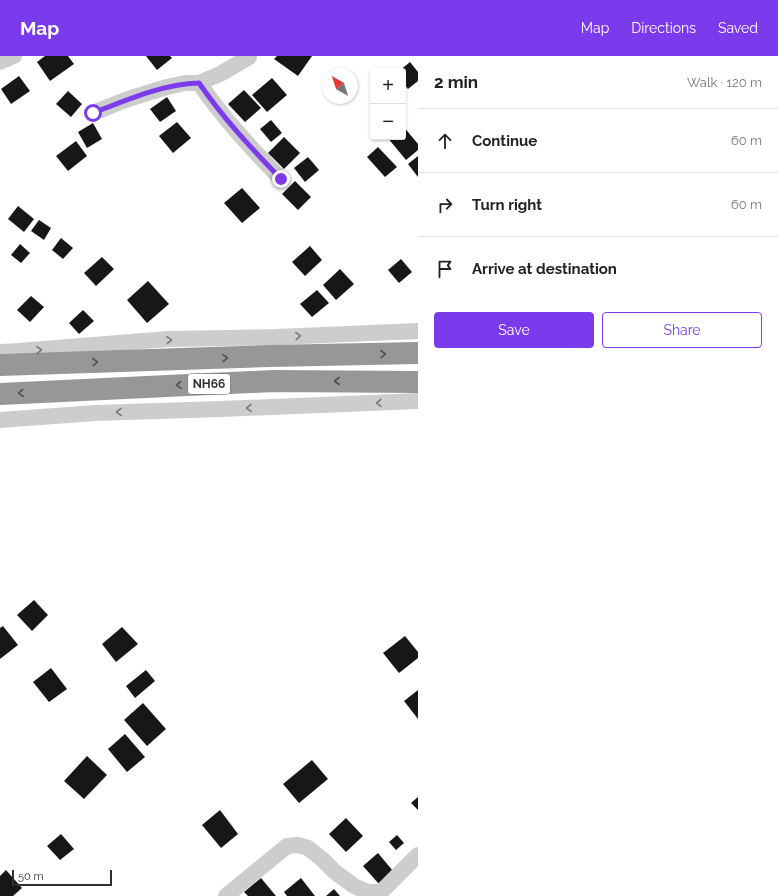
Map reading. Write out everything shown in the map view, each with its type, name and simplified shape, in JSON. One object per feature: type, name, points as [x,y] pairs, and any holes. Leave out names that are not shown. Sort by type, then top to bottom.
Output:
[{"type":"highway","name":"NH66","points":[[0,365],[261,356],[418,353]]},
{"type":"highway","name":"NH66","points":[[0,394],[274,381],[418,382]]},
{"type":"street","points":[[0,62],[14,56]]},
{"type":"street","points":[[93,113],[128,99],[167,87],[185,83],[199,83],[222,73],[250,56]]},
{"type":"street","points":[[199,83],[208,97],[249,145],[281,179]]},
{"type":"street","points":[[0,352],[168,339],[277,338],[418,331]]},
{"type":"street","points":[[0,420],[95,413],[418,401]]},
{"type":"street","points":[[226,896],[287,846],[298,845],[308,848],[354,886],[368,892],[381,892],[418,855]]},
{"type":"building","points":[[45,56],[68,56],[74,64],[50,81],[37,62]]},
{"type":"building","points":[[146,56],[170,56],[172,58],[157,70]]},
{"type":"building","points":[[277,56],[312,56],[298,76],[274,59]]},
{"type":"building","points":[[410,62],[418,72],[418,81],[408,89],[406,87],[406,68],[403,68]]},
{"type":"building","points":[[19,76],[30,91],[11,104],[1,89]]},
{"type":"building","points":[[272,78],[287,95],[267,112],[252,95]]},
{"type":"building","points":[[244,90],[261,108],[245,122],[228,104]]},
{"type":"building","points":[[68,91],[82,104],[71,117],[56,104]]},
{"type":"building","points":[[167,97],[176,111],[160,122],[150,109]]},
{"type":"building","points":[[271,120],[282,133],[271,142],[260,129]]},
{"type":"building","points":[[177,122],[191,138],[173,153],[159,136]]},
{"type":"building","points":[[93,123],[102,139],[87,148],[78,132]]},
{"type":"building","points":[[406,130],[418,144],[418,150],[406,160],[389,140],[406,140]]},
{"type":"building","points":[[284,137],[300,153],[284,169],[268,153]]},
{"type":"building","points":[[76,141],[87,156],[68,171],[56,156]]},
{"type":"building","points":[[378,147],[397,167],[385,177],[367,157]]},
{"type":"building","points":[[418,156],[418,177],[408,164]]},
{"type":"building","points":[[308,157],[319,170],[305,182],[294,168]]},
{"type":"building","points":[[295,181],[311,197],[298,210],[282,194]]},
{"type":"building","points":[[242,188],[260,208],[242,223],[224,203]]},
{"type":"building","points":[[18,206],[34,219],[24,232],[8,219]]},
{"type":"building","points":[[39,220],[51,228],[44,240],[31,231]]},
{"type":"building","points":[[61,238],[73,248],[63,259],[52,250]]},
{"type":"building","points":[[20,244],[30,253],[21,263],[11,255]]},
{"type":"building","points":[[310,246],[322,260],[305,276],[292,262]]},
{"type":"building","points":[[102,257],[114,269],[96,286],[84,273]]},
{"type":"building","points":[[401,259],[412,272],[399,283],[388,270]]},
{"type":"building","points":[[340,269],[354,284],[336,300],[323,285]]},
{"type":"building","points":[[148,281],[169,304],[147,323],[127,300]]},
{"type":"building","points":[[317,290],[329,303],[312,317],[300,304]]},
{"type":"building","points":[[31,296],[44,307],[30,322],[17,310]]},
{"type":"building","points":[[83,310],[94,321],[79,334],[69,323]]},
{"type":"building","points":[[34,600],[48,615],[32,631],[17,615]]},
{"type":"building","points":[[3,626],[18,645],[0,659],[0,628]]},
{"type":"building","points":[[122,627],[138,644],[116,662],[102,644]]},
{"type":"building","points":[[405,636],[418,652],[418,658],[399,673],[383,653]]},
{"type":"building","points":[[51,668],[67,689],[49,702],[33,682]]},
{"type":"building","points":[[146,670],[155,681],[135,698],[126,686]]},
{"type":"building","points":[[418,690],[418,719],[404,701]]},
{"type":"building","points":[[143,703],[166,729],[147,746],[124,720]]},
{"type":"building","points":[[125,734],[145,757],[127,772],[108,749]]},
{"type":"building","points":[[87,756],[107,775],[84,799],[64,781]]},
{"type":"building","points":[[312,760],[328,779],[299,803],[283,784]]},
{"type":"building","points":[[418,797],[418,810],[411,803]]},
{"type":"building","points":[[220,810],[238,834],[221,848],[202,825]]},
{"type":"building","points":[[346,818],[363,836],[346,852],[329,834]]},
{"type":"building","points":[[61,834],[74,849],[60,860],[47,846]]},
{"type":"building","points":[[397,835],[404,843],[396,850],[389,842]]},
{"type":"building","points":[[378,853],[393,871],[379,884],[363,866]]},
{"type":"building","points":[[6,870],[22,888],[13,896],[0,896],[0,876]]},
{"type":"building","points":[[261,878],[276,896],[248,896],[244,892]]},
{"type":"building","points":[[301,878],[315,896],[287,896],[284,892]]},
{"type":"building","points":[[334,889],[340,896],[326,896]]},
{"type":"route","points":[[93,113],[128,99],[167,87],[185,83],[199,83],[208,97],[249,145],[281,179]]}]
